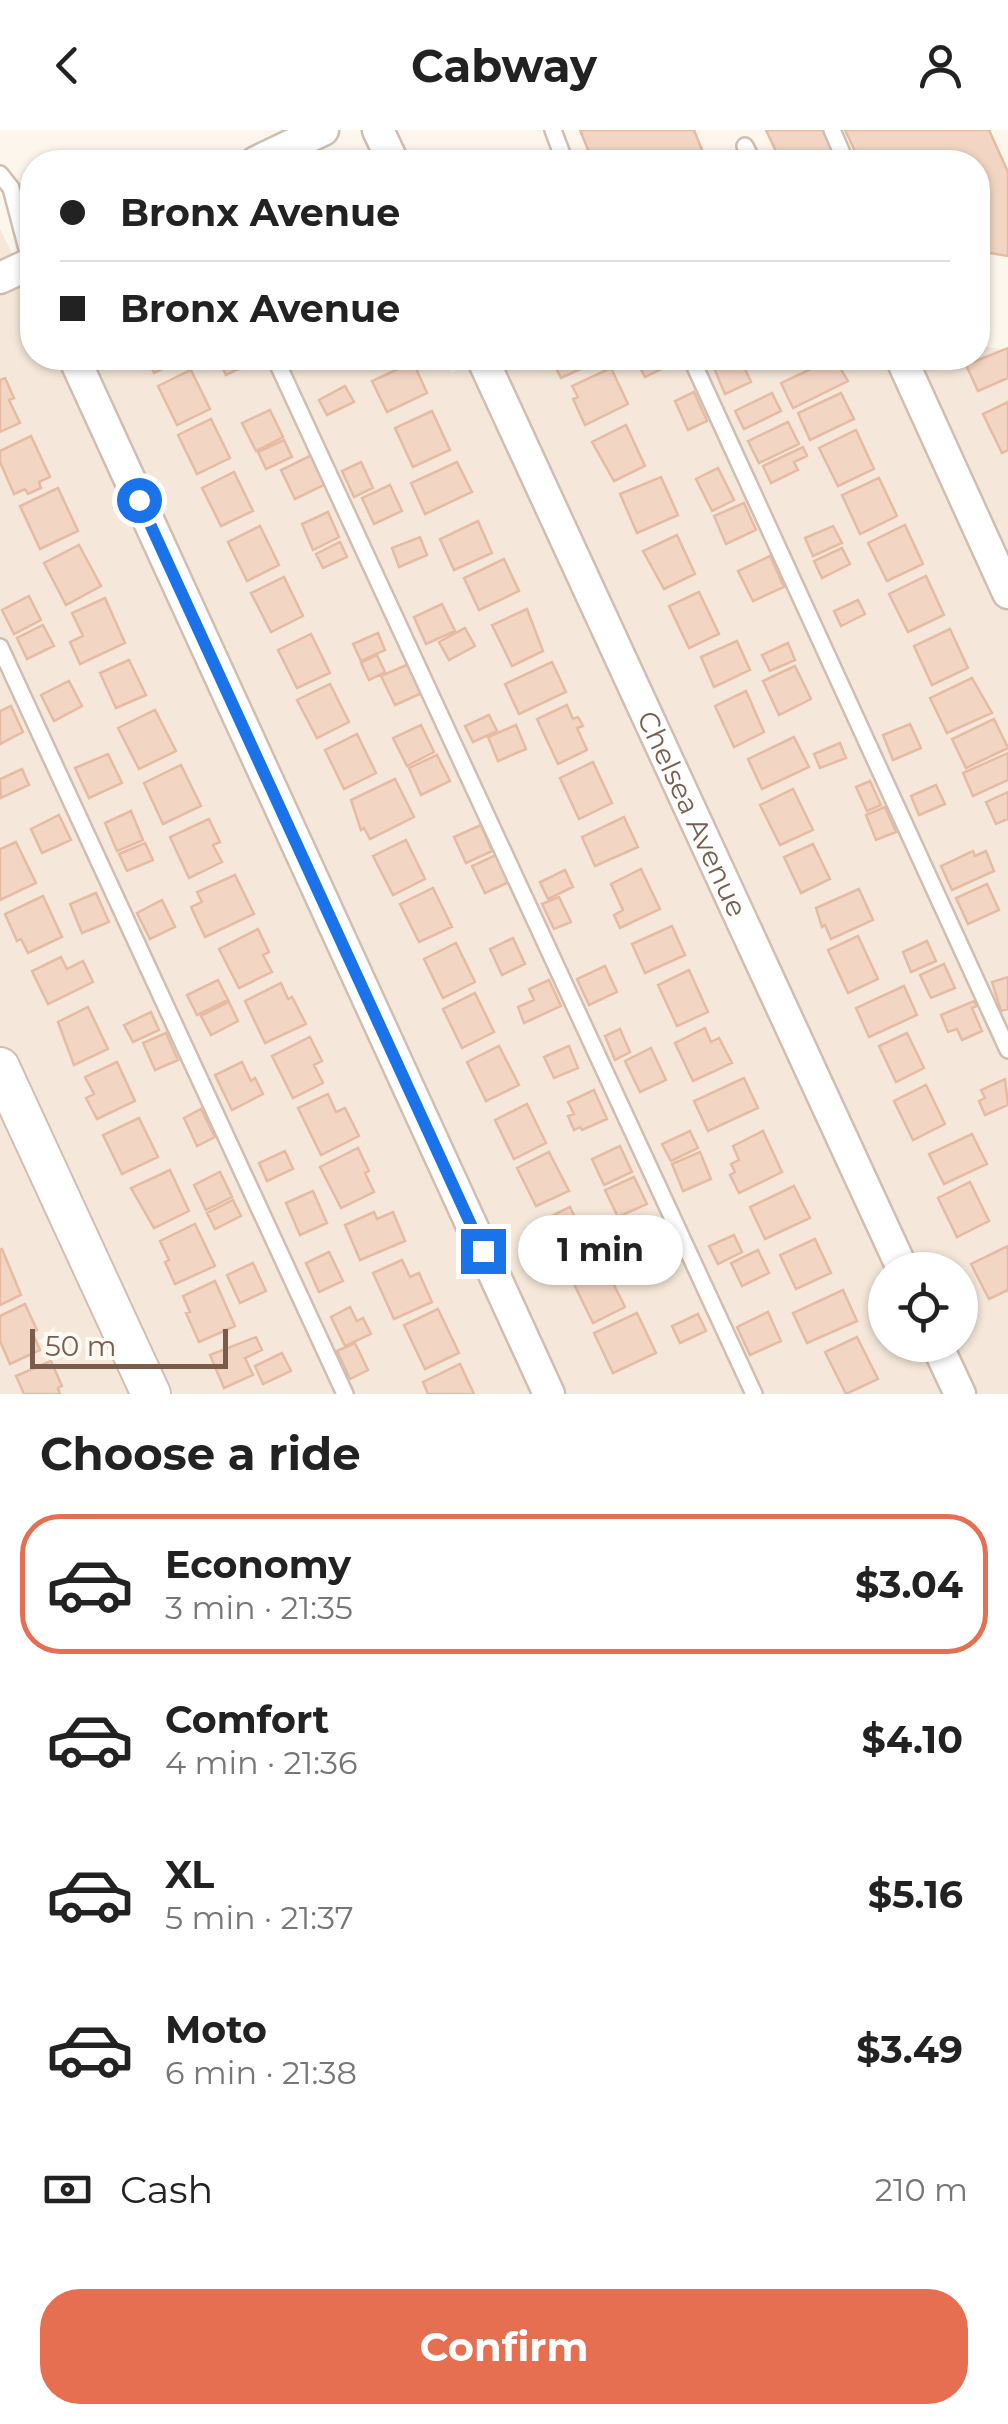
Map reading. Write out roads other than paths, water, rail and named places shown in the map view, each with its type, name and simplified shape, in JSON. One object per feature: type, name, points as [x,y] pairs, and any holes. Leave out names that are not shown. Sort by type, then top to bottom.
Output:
[{"type":"street","points":[[281,150],[323,130]]},
{"type":"street","points":[[80,370],[549,1394]]},
{"type":"street","name":"Chelsea Avenue","points":[[488,370],[894,1252]]},
{"type":"street","points":[[907,370],[1008,592]]},
{"type":"street","points":[[0,1067],[151,1394]]},
{"type":"street","points":[[945,1362],[960,1394]]},
{"type":"lane","points":[[745,146],[747,150]]},
{"type":"lane","points":[[0,174],[12,188],[20,219]]},
{"type":"lane","points":[[280,370],[754,1394]]},
{"type":"lane","points":[[696,370],[1008,1050]]},
{"type":"lane","points":[[0,647],[345,1394]]}]
